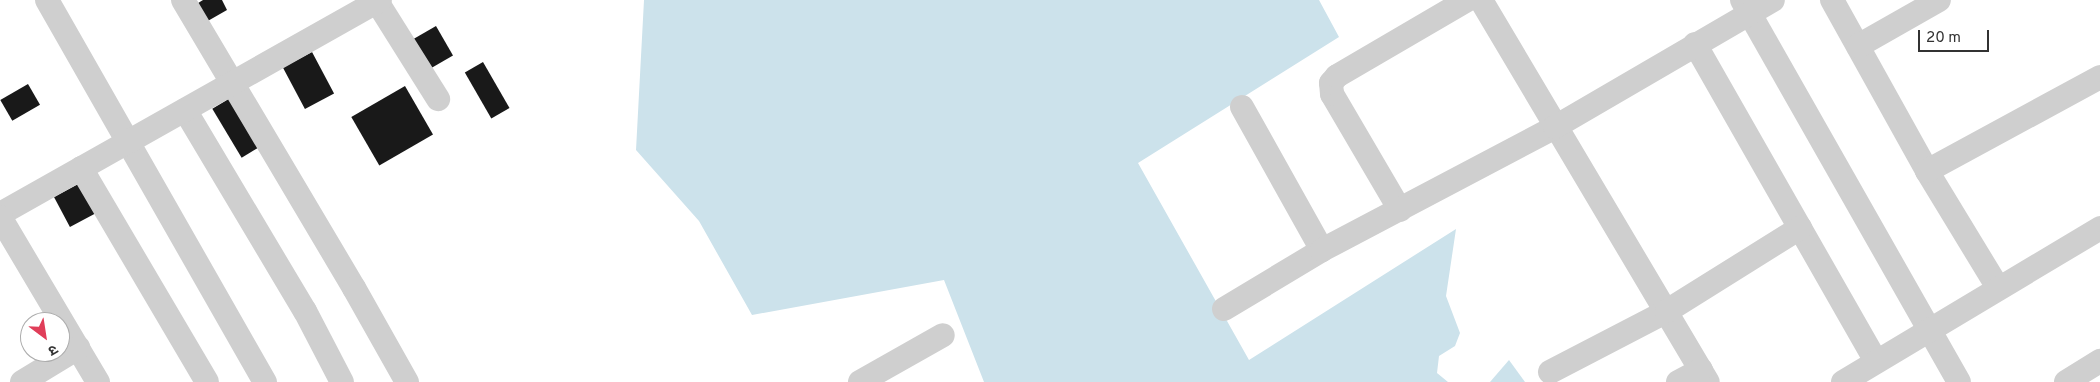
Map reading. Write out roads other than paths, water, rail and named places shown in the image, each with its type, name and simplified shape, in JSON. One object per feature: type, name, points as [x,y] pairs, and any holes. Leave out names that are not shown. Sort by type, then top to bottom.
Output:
[{"type":"street","points":[[47,0],[265,382]]},
{"type":"street","points":[[184,0],[354,288],[407,382]]},
{"type":"street","points":[[1400,210],[1332,94],[1331,83],[1337,76],[1467,0]]},
{"type":"street","points":[[1481,0],[1704,376],[1678,382]]},
{"type":"street","points":[[1224,309],[1322,250],[1555,127],[1696,44],[1746,7],[1773,0]]},
{"type":"street","points":[[1832,0],[1927,171],[1998,288]]},
{"type":"street","points":[[1858,46],[1939,0]]},
{"type":"street","points":[[98,382],[0,215],[378,1],[438,99]]},
{"type":"street","points":[[1746,7],[1959,382]]},
{"type":"street","points":[[1696,44],[1876,361]]},
{"type":"street","points":[[1927,171],[2100,77]]},
{"type":"street","points":[[1242,107],[1322,250]]},
{"type":"street","points":[[185,110],[305,311],[342,382]]},
{"type":"street","points":[[81,168],[207,382]]},
{"type":"street","points":[[1550,372],[1667,311],[1800,228]]},
{"type":"street","points":[[1843,382],[2100,228]]},
{"type":"street","points":[[860,382],[943,335]]},
{"type":"street","points":[[22,382],[78,348]]},
{"type":"street","points":[[2071,381],[2100,362]]},
{"type":"water","points":[[644,0],[1319,0],[1339,37],[1138,163],[1249,360],[1456,229],[1446,296],[1460,333],[1455,346],[1439,356],[1437,373],[1448,382],[984,382],[944,280],[752,315],[699,221],[636,150]]},
{"type":"water","points":[[1509,360],[1525,382],[1490,382]]}]
